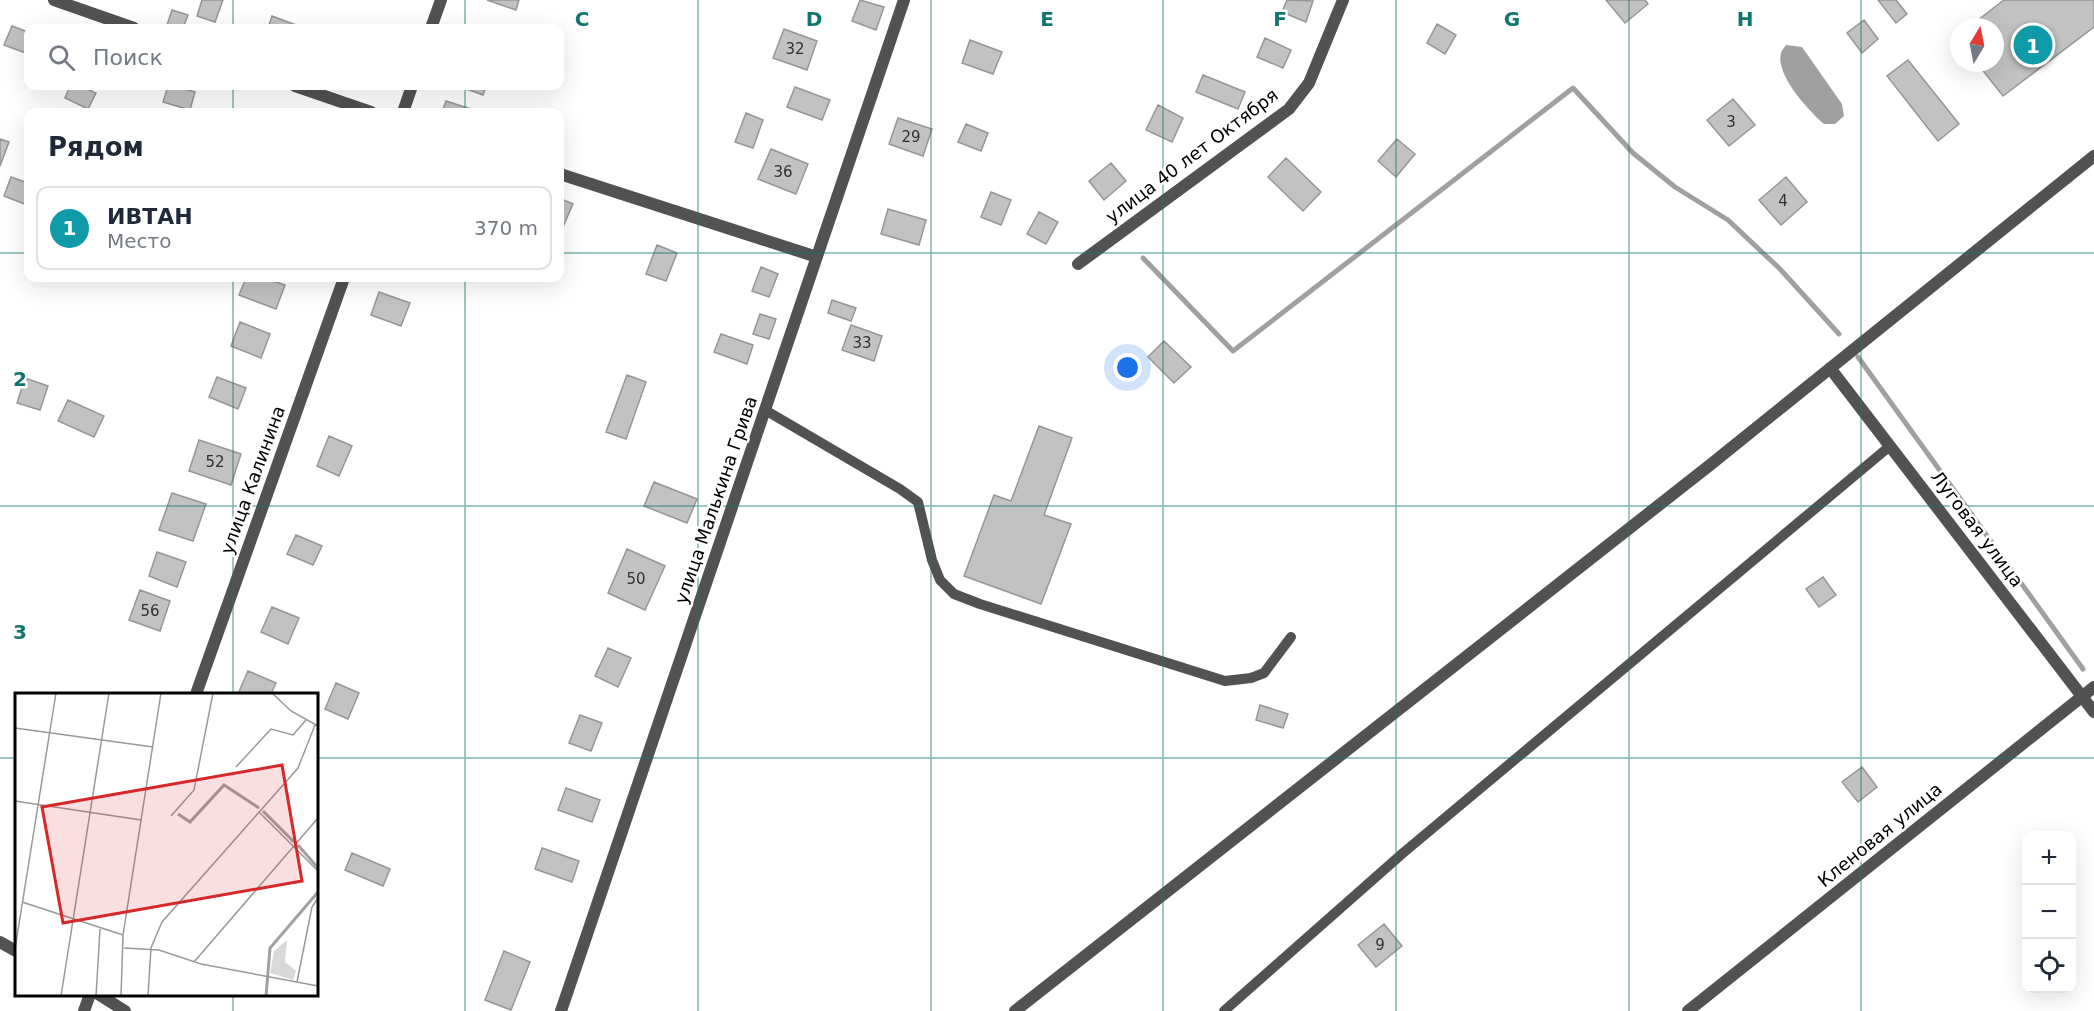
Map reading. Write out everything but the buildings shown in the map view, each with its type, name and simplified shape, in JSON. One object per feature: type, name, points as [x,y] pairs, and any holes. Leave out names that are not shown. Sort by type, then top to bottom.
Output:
[{"type":"street","points":[[54,0],[123,24]]},
{"type":"street","points":[[432,24],[441,0]]},
{"type":"street","name":"улица Малькина Грива","points":[[561,1011],[904,0]]},
{"type":"street","name":"улица 40 лет Октября","points":[[1078,264],[1289,108],[1309,82],[1343,0]]},
{"type":"street","points":[[307,90],[359,108]]},
{"type":"street","points":[[404,108],[411,90]]},
{"type":"street","points":[[1015,1011],[1692,480],[2094,156]]},
{"type":"street","points":[[564,175],[817,257]]},
{"type":"street","name":"улица Калинина","points":[[196,693],[343,282]]},
{"type":"street","name":"Луговая улица","points":[[1830,368],[2094,712]]},
{"type":"street","name":"Кленовая улица","points":[[1688,1011],[2094,687]]},
{"type":"street","points":[[0,942],[15,950]]},
{"type":"street","points":[[84,1011],[89,996]]},
{"type":"street","points":[[101,996],[125,1011]]},
{"type":"lane","points":[[765,410],[900,489],[918,502],[932,560],[940,580],[954,594],[1225,681],[1251,678],[1264,673],[1291,637]]},
{"type":"lane","points":[[1224,1011],[1403,853],[1890,446]]},
{"type":"shaded area","points":[[1786,45],[1802,47],[1842,104],[1844,116],[1835,124],[1824,124],[1802,102],[1788,82],[1781,62],[1781,53]]},
{"type":"waterway","points":[[1143,258],[1233,351],[1573,88],[1633,153],[1675,187],[1728,220],[1780,269],[1839,334]]},
{"type":"waterway","points":[[1858,357],[2083,669]]},
{"type":"place","name":"ИВТАН","points":[[2033,45]]}]
